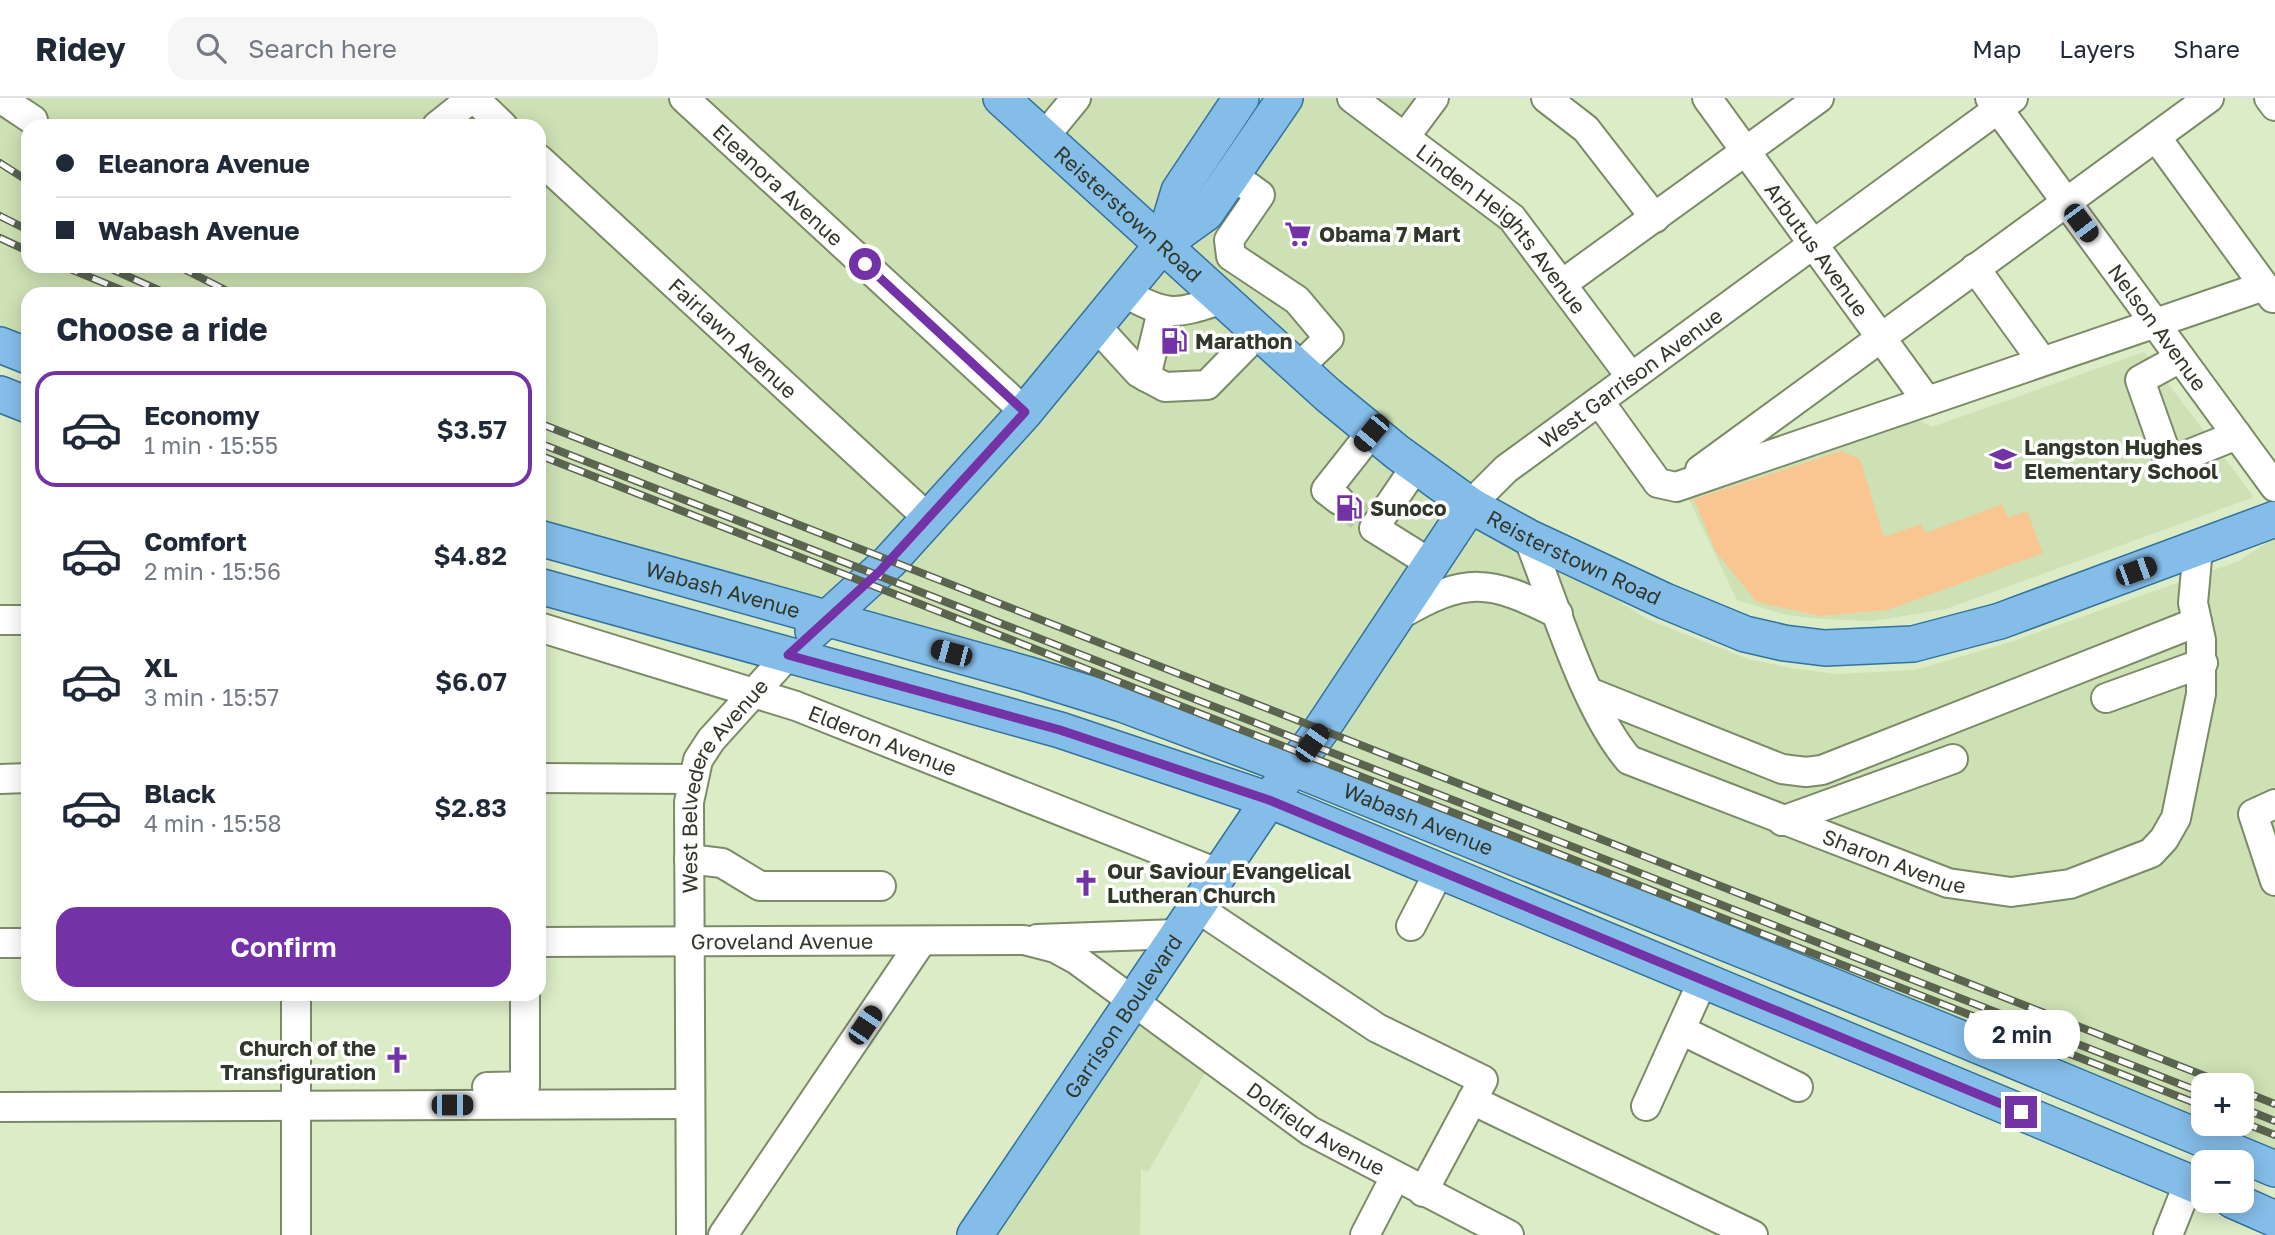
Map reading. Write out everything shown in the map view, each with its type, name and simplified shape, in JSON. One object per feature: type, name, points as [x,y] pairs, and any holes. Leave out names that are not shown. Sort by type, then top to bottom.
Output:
[{"type":"main road","name":"Reisterstown Road","points":[[1002,98],[1371,433],[1470,505],[1528,537],[1715,623],[1784,643],[1825,648],[1913,644],[1956,635],[2275,519]]},
{"type":"main road","name":"West Belvedere Avenue","points":[[1163,244],[1179,191],[1241,98]]},
{"type":"main road","name":"West Belvedere Avenue","points":[[788,655],[880,571],[928,519],[1025,412],[1163,244],[1206,213],[1285,98]]},
{"type":"main road","points":[[0,345],[21,353]]},
{"type":"main road","points":[[0,394],[21,402]]},
{"type":"main road","name":"West Garrison Avenue","points":[[1321,730],[1470,505]]},
{"type":"main road","name":"Wabash Avenue","points":[[546,540],[1074,688],[1293,768],[1943,1031],[2275,1169]]},
{"type":"main road","name":"Wabash Avenue","points":[[546,588],[1071,733],[1269,800],[2191,1183]]},
{"type":"main road","name":"Garrison Boulevard","points":[[975,1235],[1269,800],[1321,730]]},
{"type":"main road","points":[[1925,1072],[1943,1031]]},
{"type":"main road","points":[[2254,1210],[2275,1219]]},
{"type":"street","points":[[1,98],[32,119]]},
{"type":"street","points":[[446,119],[473,98],[496,119]]},
{"type":"street","name":"Eleanora Avenue","points":[[684,98],[1025,412]]},
{"type":"street","points":[[1044,137],[1076,98]]},
{"type":"street","name":"Linden Heights Avenue","points":[[1352,98],[1512,218],[1631,377]]},
{"type":"street","points":[[1405,137],[1434,98]]},
{"type":"street","points":[[1546,98],[1591,135],[1655,218]]},
{"type":"street","name":"Arbutus Avenue","points":[[1707,98],[1927,401]]},
{"type":"street","points":[[1562,284],[1819,98]]},
{"type":"street","points":[[1676,487],[2209,98]]},
{"type":"street","points":[[2269,98],[2275,106]]},
{"type":"street","name":"Nelson Avenue","points":[[2000,102],[2066,203],[2275,486]]},
{"type":"street","name":"West Garrison Avenue","points":[[1470,505],[1506,468],[2000,102]]},
{"type":"street","points":[[1599,401],[1658,482],[1676,487],[2154,323],[2269,293],[2156,137]]},
{"type":"street","name":"Fairlawn Avenue","points":[[546,165],[928,519]]},
{"type":"street","points":[[1123,292],[1162,311],[1182,313],[1216,293],[1231,256],[1229,240],[1260,195],[1231,174]]},
{"type":"street","points":[[1231,256],[1297,300],[1329,338],[1298,368]]},
{"type":"street","points":[[1975,268],[2042,361]]},
{"type":"street","points":[[1146,377],[1162,311]]},
{"type":"street","points":[[1096,326],[1146,377],[1165,387],[1207,385],[1259,332]]},
{"type":"street","points":[[2180,358],[2143,375],[2140,380],[2168,459],[2172,461],[2237,435]]},
{"type":"street","points":[[1371,433],[1326,489],[1357,515],[1430,563]]},
{"type":"street","points":[[1357,515],[1416,466]]},
{"type":"street","name":"Sharon Avenue","points":[[1528,537],[1608,734],[1629,760],[1948,883],[2011,892],[2070,884],[2151,853],[2164,839],[2176,818],[2183,795],[2201,694],[2203,663],[2195,612],[2198,548]]},
{"type":"street","points":[[1589,692],[1783,769],[1806,772],[1822,770],[2195,612],[2158,562]]},
{"type":"street","points":[[1393,620],[1433,596],[1454,588],[1476,586],[1520,595],[1558,614]]},
{"type":"street","points":[[0,620],[21,620]]},
{"type":"street","name":"Elderon Avenue","points":[[546,629],[796,706],[1220,874]]},
{"type":"street","name":"West Belvedere Avenue","points":[[691,1235],[689,802],[693,779],[710,740],[788,655]]},
{"type":"street","points":[[2106,698],[2203,663]]},
{"type":"street","points":[[1782,821],[1953,760]]},
{"type":"street","points":[[0,779],[21,778]]},
{"type":"street","points":[[546,778],[693,779]]},
{"type":"street","points":[[2275,804],[2253,814],[2275,881]]},
{"type":"street","points":[[689,859],[722,863],[760,886],[881,886]]},
{"type":"street","points":[[1411,926],[1440,870]]},
{"type":"street","points":[[1187,921],[1377,1027],[1483,1080],[1423,1192]]},
{"type":"street","name":"Groveland Avenue","points":[[546,942],[1024,940],[1095,935],[1187,921]]},
{"type":"street","name":"Groveland Avenue","points":[[1024,940],[1055,948],[1133,1001]]},
{"type":"street","points":[[723,1235],[921,942]]},
{"type":"street","points":[[0,943],[21,943]]},
{"type":"street","points":[[1646,1106],[1703,980]]},
{"type":"street","points":[[296,1001],[296,1235]]},
{"type":"street","points":[[0,1107],[525,1086],[525,1001]]},
{"type":"street","name":"Dolfield Avenue","points":[[1133,1001],[1310,1132],[1509,1235]]},
{"type":"street","points":[[1681,1030],[1798,1087]]},
{"type":"street","points":[[296,1097],[690,1104]]},
{"type":"street","points":[[1472,1100],[1753,1235]]},
{"type":"street","points":[[781,1107],[809,1108]]},
{"type":"street","points":[[1365,1235],[1395,1177]]},
{"type":"street","points":[[2168,1235],[2191,1194]]},
{"type":"shaded area","points":[[0,98],[1433,98],[1403,139],[1514,227],[1629,380],[1467,506],[1647,619],[1748,659],[1791,668],[1835,674],[1915,670],[2008,643],[2239,561],[2275,537],[2275,1188],[2254,1179],[2254,1150],[2191,1150],[2191,1153],[1287,784],[1116,720],[1021,690],[546,558],[546,287],[21,287],[21,372],[0,364]]},
{"type":"shaded area","name":"Langston Hughes Elementary School","points":[[2144,352],[2254,497],[1946,609],[1872,621],[1820,619],[1787,615],[1737,600],[1685,491],[1910,416],[1932,427]]},
{"type":"shaded area","points":[[1841,451],[1860,459],[1884,537],[1921,524],[1925,533],[2002,504],[2008,518],[2027,511],[2043,553],[1888,610],[1820,616],[1757,602],[1716,552],[1694,499]]},
{"type":"shaded area","points":[[1135,1000],[1212,1061],[1148,1172],[1141,1169],[1140,1235],[978,1235]]},
{"type":"tunnel","points":[[1339,500],[1360,517]]},
{"type":"railway","points":[[0,163],[21,176]]},
{"type":"railway","points":[[0,216],[21,226]]},
{"type":"railway","points":[[0,238],[21,248]]},
{"type":"railway","points":[[80,273],[114,287]]},
{"type":"railway","points":[[120,273],[152,287]]},
{"type":"railway","points":[[192,273],[219,287]]},
{"type":"railway","points":[[546,426],[2197,1073]]},
{"type":"railway","points":[[546,446],[2191,1088]]},
{"type":"railway","points":[[546,458],[2191,1101]]},
{"type":"railway","points":[[2254,1096],[2275,1104]]},
{"type":"railway","points":[[2254,1113],[2275,1121]]},
{"type":"railway","points":[[2254,1127],[2275,1135]]},
{"type":"place","name":"Obama 7 Mart","points":[[1298,234]]},
{"type":"place","name":"Marathon","points":[[1174,341]]},
{"type":"place","name":"Langston Hughes Elementary School","points":[[2003,459]]},
{"type":"place","name":"Sunoco","points":[[1349,508]]},
{"type":"place","name":"Our Saviour Evangelical Lutheran Church","points":[[1086,883]]},
{"type":"place","name":"Church of the Transfiguration","points":[[397,1060]]},
{"type":"route","points":[[865,264],[1025,412],[880,571],[788,655],[1108,744],[1269,800],[2021,1112]]}]
